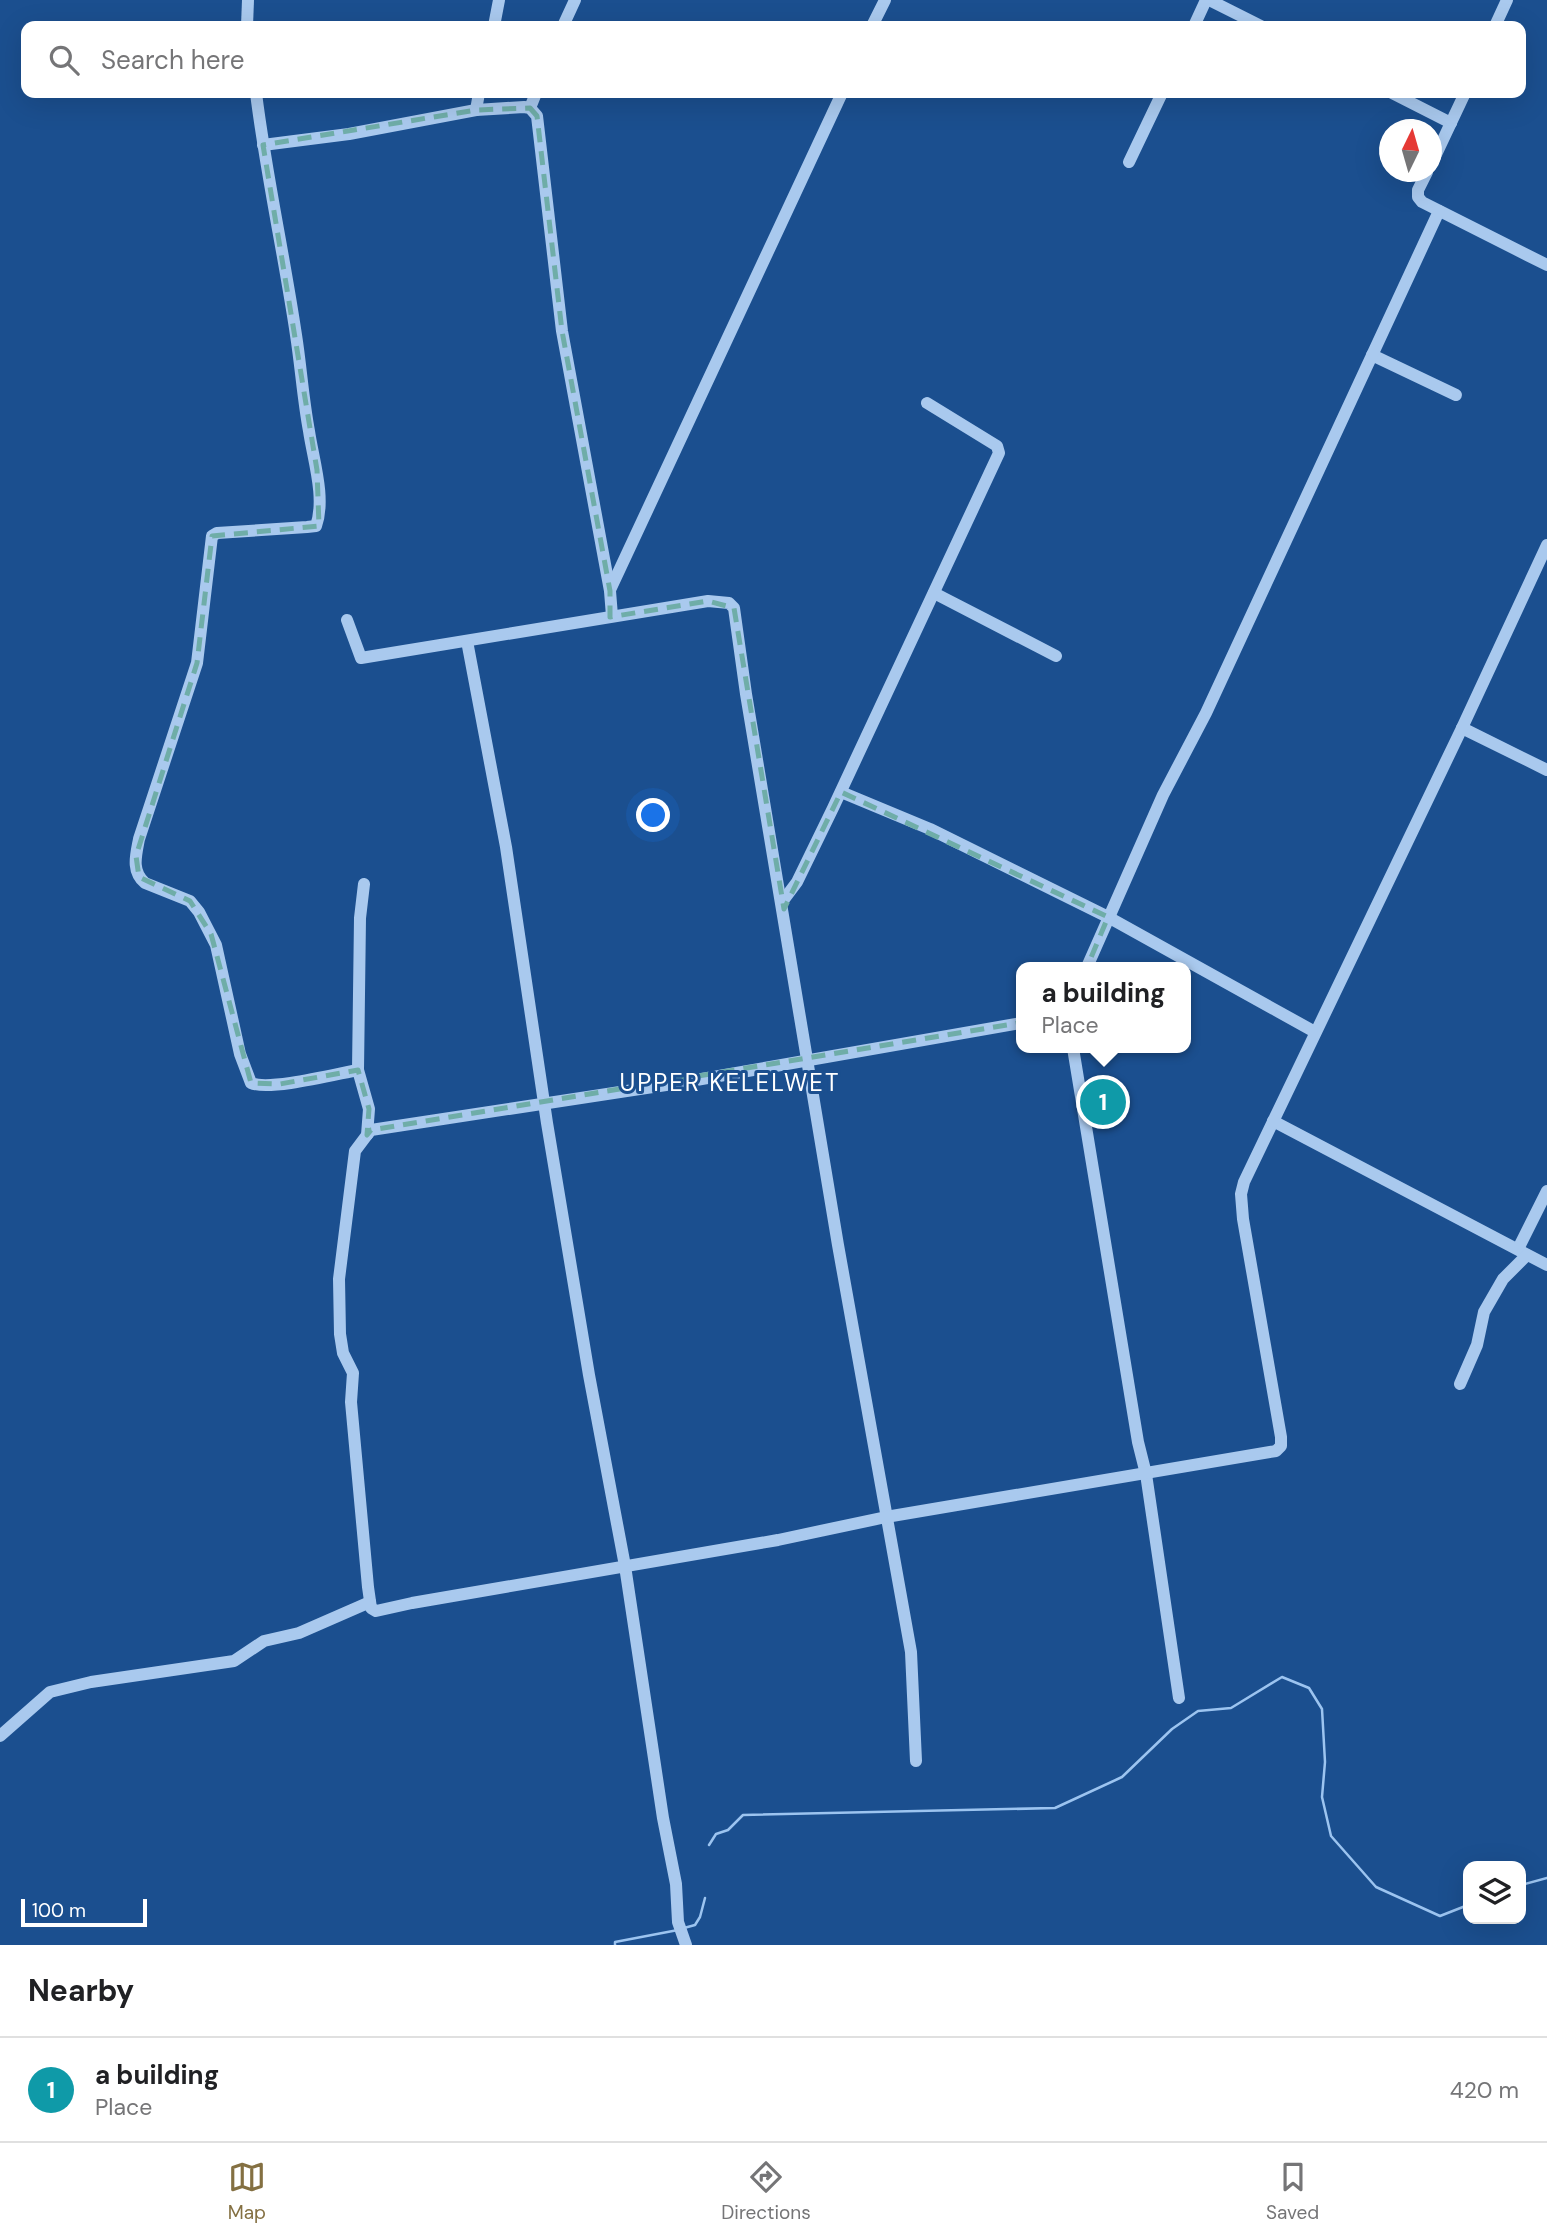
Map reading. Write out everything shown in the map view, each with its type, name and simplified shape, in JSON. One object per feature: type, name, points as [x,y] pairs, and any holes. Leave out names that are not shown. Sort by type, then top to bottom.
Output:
[{"type":"street","points":[[247,21],[248,0]]},
{"type":"street","points":[[495,21],[499,0]]},
{"type":"street","points":[[565,21],[575,0]]},
{"type":"street","points":[[874,21],[885,0]]},
{"type":"street","points":[[1197,21],[1208,0],[1251,21]]},
{"type":"street","points":[[1497,21],[1507,0]]},
{"type":"street","points":[[257,98],[317,470],[319,517],[316,526],[217,533],[212,536],[197,663],[146,815],[135,867],[145,883],[190,901],[211,933],[240,1054],[251,1083],[280,1084],[358,1070]]},
{"type":"street","points":[[476,110],[478,98]]},
{"type":"street","points":[[530,108],[534,98]]},
{"type":"street","points":[[610,591],[840,98]]},
{"type":"street","points":[[1129,162],[1160,98]]},
{"type":"street","points":[[1402,98],[1451,123]]},
{"type":"street","points":[[1442,142],[1463,98]]},
{"type":"street","points":[[263,145],[349,134],[476,110],[530,108]]},
{"type":"street","points":[[530,108],[537,116],[562,331],[610,591],[612,616]]},
{"type":"street","points":[[1423,182],[1418,197],[1422,202],[1547,265]]},
{"type":"street","points":[[1089,962],[1163,795],[1206,713],[1439,211]]},
{"type":"street","points":[[1372,355],[1456,395]]},
{"type":"street","points":[[782,902],[797,882],[841,792],[999,449],[927,403]]},
{"type":"street","points":[[1016,1024],[371,1130],[355,1151],[339,1291],[343,1353],[353,1373],[351,1402],[371,1608],[376,1611],[412,1602],[778,1540],[886,1517],[1276,1451],[1281,1446],[1241,1194],[1244,1182],[1547,545]]},
{"type":"street","points":[[934,593],[1056,656]]},
{"type":"street","points":[[347,620],[361,658],[708,601],[729,603],[734,608],[808,1060],[911,1652],[916,1761]]},
{"type":"street","points":[[467,641],[506,847],[544,1103],[589,1375],[625,1566],[663,1818],[676,1884],[678,1922],[685,1944]]},
{"type":"street","points":[[1462,728],[1547,770]]},
{"type":"street","points":[[841,792],[930,829],[1108,917],[1189,962]]},
{"type":"street","points":[[364,884],[360,918],[358,1070],[369,1110],[367,1136]]},
{"type":"street","points":[[1191,963],[1315,1032]]},
{"type":"street","points":[[1074,1053],[1138,1442],[1146,1474],[1179,1698]]},
{"type":"street","points":[[1273,1121],[1547,1265]]},
{"type":"street","points":[[1460,1384],[1477,1345],[1484,1312],[1523,1252],[1547,1191]]},
{"type":"street","points":[[0,1736],[50,1692],[57,1689],[234,1661],[264,1641],[299,1633],[370,1602]]},
{"type":"highlighted area","points":[[530,108],[537,116],[562,331],[610,591],[610,617],[708,601],[734,608],[784,909],[841,792],[1108,917],[1067,1015],[371,1130],[367,1135],[369,1109],[358,1070],[280,1084],[251,1083],[211,934],[190,901],[139,877],[136,856],[197,663],[212,536],[319,526],[317,470],[263,145],[476,110]]},
{"type":"waterway","points":[[709,1845],[716,1834],[728,1830],[743,1815],[1055,1808],[1122,1777],[1172,1729],[1198,1711],[1231,1708],[1282,1677],[1309,1688],[1322,1709],[1325,1762],[1322,1797],[1331,1836],[1376,1887],[1440,1916],[1463,1907]]},
{"type":"waterway","points":[[1526,1884],[1547,1878]]},
{"type":"waterway","points":[[684,1928],[695,1925],[705,1898]]},
{"type":"waterway","points":[[615,1945],[615,1942],[678,1930]]},
{"type":"place","name":"a building","points":[[1103,1102]]},
{"type":"district","name":"UPPER KELELWET","points":[[730,1082]]}]
